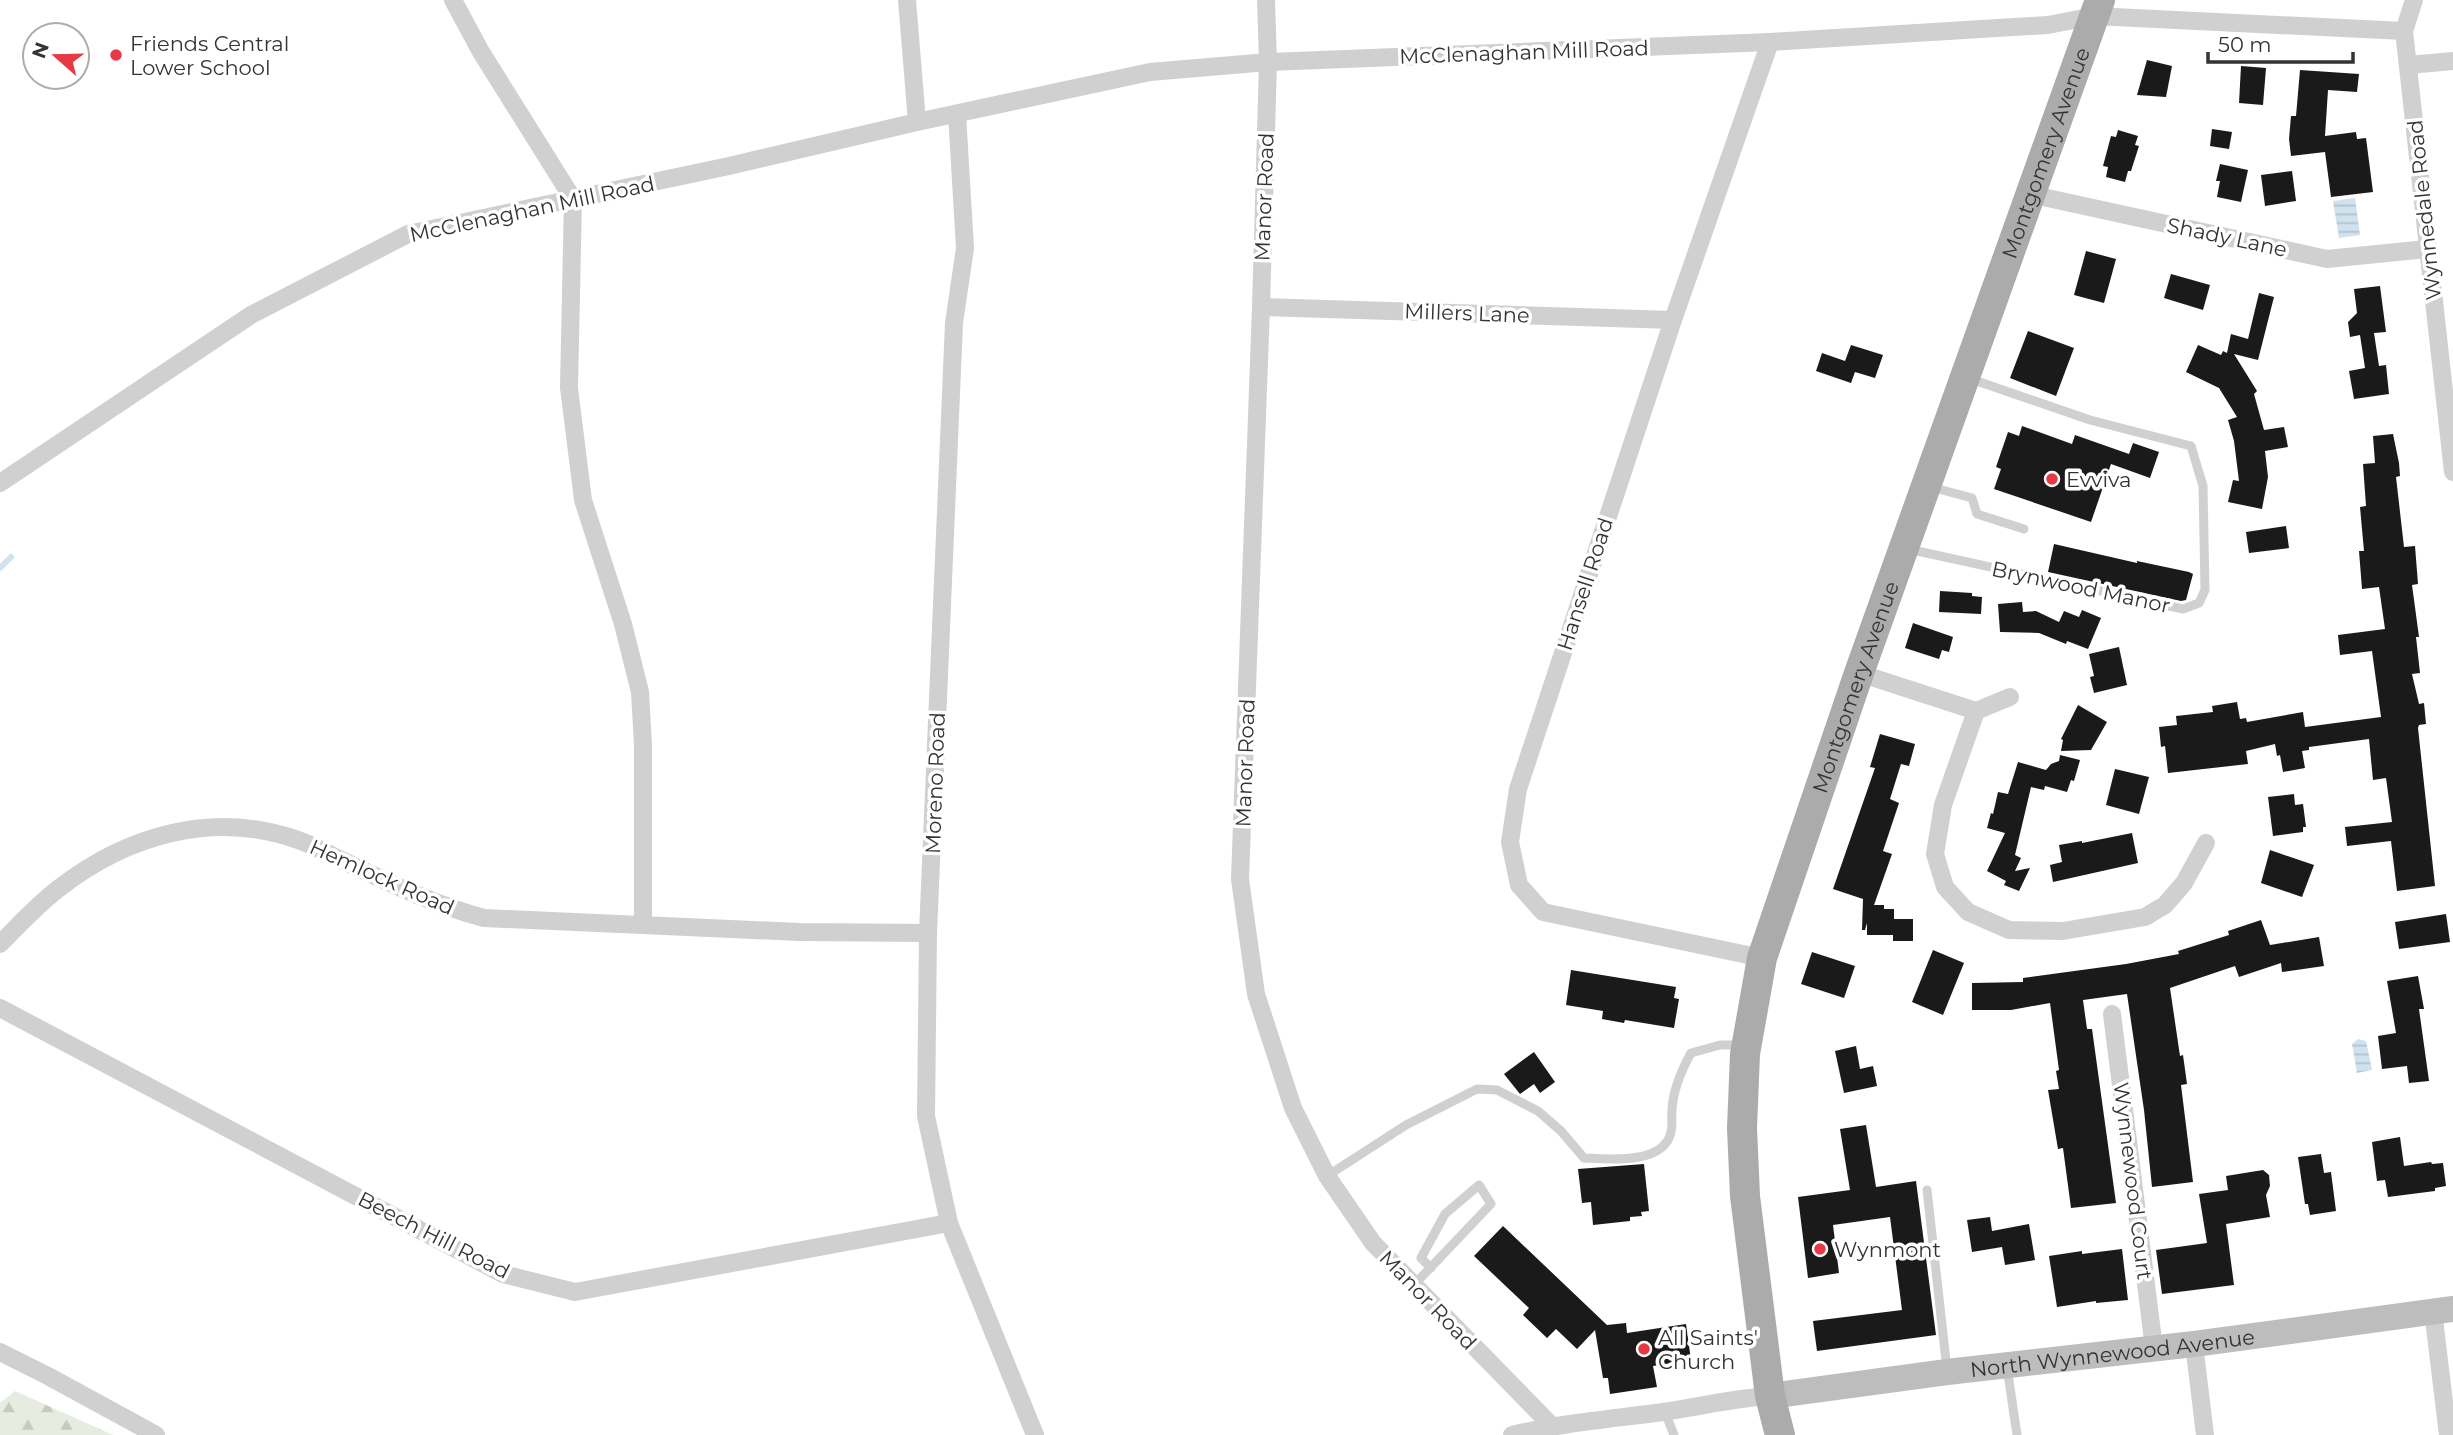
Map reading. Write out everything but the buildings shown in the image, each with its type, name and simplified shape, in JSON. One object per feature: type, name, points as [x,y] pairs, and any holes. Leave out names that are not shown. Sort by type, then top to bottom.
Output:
[{"type":"main road","name":"Montgomery Avenue","points":[[1780,1435],[1770,1396],[1745,1196],[1742,1128],[1747,1044],[1762,958],[1903,548],[2097,8]]},
{"type":"street","points":[[453,0],[481,52],[573,200],[569,388],[583,500],[623,624],[640,692],[643,745],[643,924]]},
{"type":"street","points":[[907,0],[917,122]]},
{"type":"street","name":"Manor Road","points":[[1266,0],[1268,62],[1261,307],[1240,878],[1256,994],[1293,1108],[1327,1176],[1373,1243],[1551,1425]]},
{"type":"street","points":[[2403,32],[2413,0]]},
{"type":"street","name":"McClenaghan Mill Road","points":[[0,483],[251,315],[408,234],[1150,72],[1268,62],[1770,42],[2048,25],[2097,8],[2403,32]]},
{"type":"street","name":"Wynnedale Road","points":[[2403,32],[2409,65],[2453,472]]},
{"type":"street","name":"Hansell Road","points":[[1762,958],[1543,912],[1519,885],[1510,842],[1518,789],[1673,320],[1770,42]]},
{"type":"street","points":[[2409,65],[2453,61]]},
{"type":"street","name":"Moreno Road","points":[[957,114],[965,248],[954,323],[929,933],[926,1116],[949,1223],[1035,1435]]},
{"type":"street","name":"Shady Lane","points":[[2029,194],[2327,259],[2427,248]]},
{"type":"street","name":"Millers Lane","points":[[1261,307],[1673,320]]},
{"type":"street","points":[[1859,673],[1976,711],[2010,697]]},
{"type":"street","points":[[1976,711],[1943,805],[1934,854],[1945,887],[1968,912],[2009,930],[2063,931],[2145,917],[2165,905],[2184,883],[2206,843]]},
{"type":"street","name":"Hemlock Road","points":[[0,944],[55,891],[78,874],[124,848],[173,832],[225,826],[270,832],[299,840],[450,909],[484,918],[799,932],[929,933]]},
{"type":"street","name":"Beech Hill Road","points":[[0,1008],[503,1274],[575,1292],[949,1223]]},
{"type":"street","name":"Wynnewood Court","points":[[2112,1014],[2154,1348]]},
{"type":"street","points":[[2443,1310],[2448,1435]]},
{"type":"street","name":"North Wynnewood Avenue","points":[[1770,1396],[1947,1372],[2194,1344],[2443,1310]]},
{"type":"street","points":[[2194,1344],[2205,1435]]},
{"type":"street","points":[[0,1352],[156,1435]]},
{"type":"street","points":[[1512,1435],[1551,1425],[1665,1412],[1744,1397],[1770,1396]]},
{"type":"lane","name":"Brynwood Manor","points":[[1903,548],[2183,610],[2199,603],[2205,590],[2203,486],[2191,446],[2090,419],[1965,377]]},
{"type":"lane","points":[[1926,485],[1972,498],[1977,514],[2024,529]]},
{"type":"lane","points":[[1327,1176],[1406,1125],[1477,1089],[1497,1090],[1538,1111],[1584,1158],[1624,1160],[1658,1151],[1671,1134],[1672,1107],[1679,1074],[1691,1054],[1720,1045],[1747,1044]]},
{"type":"lane","points":[[1413,1286],[1431,1268],[1491,1204],[1479,1185],[1445,1214],[1421,1258],[1431,1268]]},
{"type":"lane","points":[[1927,1190],[1947,1372]]},
{"type":"lane","points":[[2006,1365],[2017,1435]]},
{"type":"lane","points":[[1665,1412],[1674,1435]]},
{"type":"green space","points":[[15,1391],[113,1435],[0,1435],[0,1403]]},
{"type":"water","points":[[2355,198],[2360,235],[2339,238],[2333,201]]},
{"type":"water","points":[[2358,1039],[2366,1041],[2372,1070],[2357,1073],[2352,1044]]},
{"type":"waterway","points":[[0,568],[11,557]]},
{"type":"place","name":"Friends Central Lower School","points":[[116,55]]},
{"type":"place","name":"Evviva","points":[[2052,479]]},
{"type":"place","name":"Wynmont","points":[[1820,1249]]},
{"type":"place","name":"All Saints' Church","points":[[1644,1349]]}]
